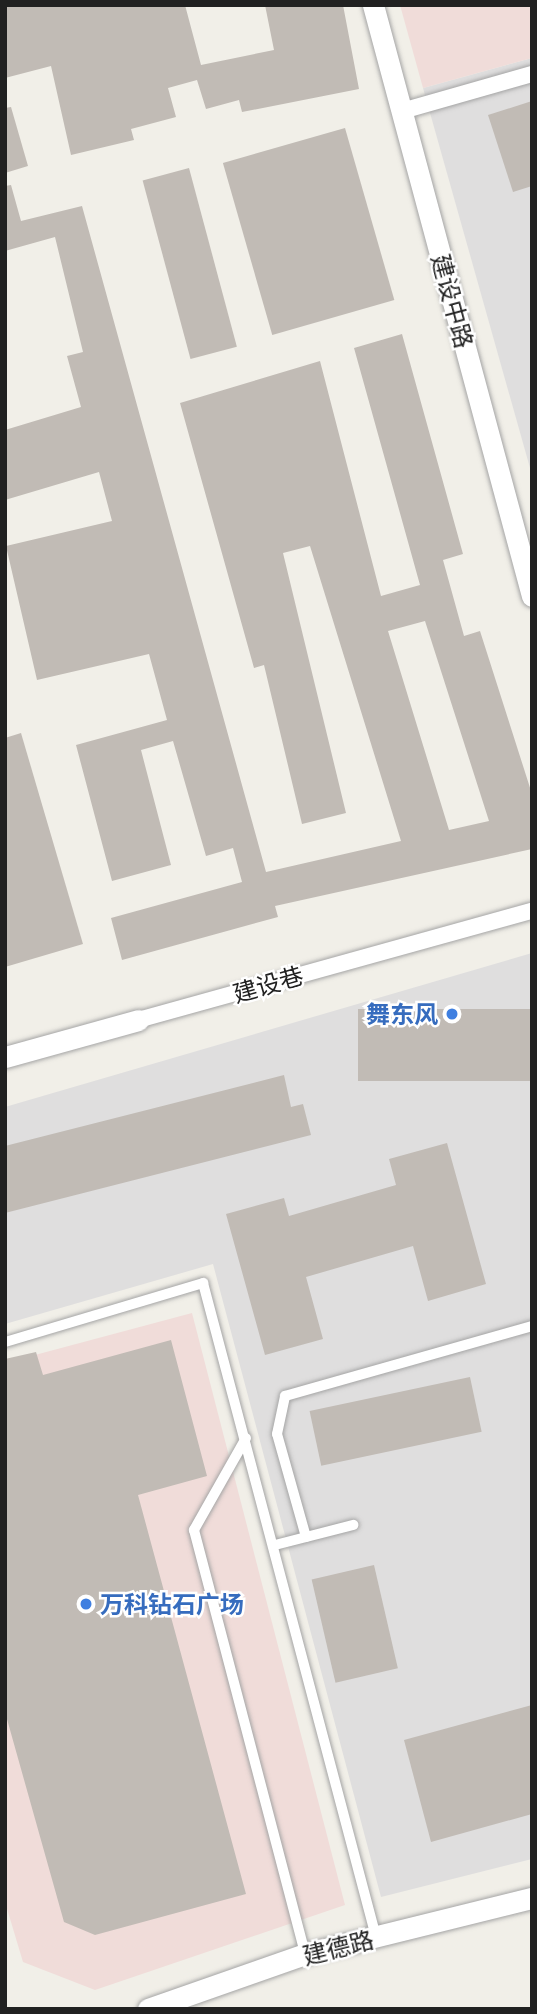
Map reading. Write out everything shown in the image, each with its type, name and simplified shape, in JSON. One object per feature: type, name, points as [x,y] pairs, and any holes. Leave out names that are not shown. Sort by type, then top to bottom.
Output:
[{"type":"street","name":"建设中路","points":[[373,5],[532,596]]},
{"type":"street","points":[[402,111],[532,74]]},
{"type":"street","name":"建设巷","points":[[5,1057],[532,911]]},
{"type":"street","name":"建德路","points":[[148,2009],[305,1954],[532,1898]]},
{"type":"lane","points":[[5,1342],[203,1283],[275,1545],[376,1937]]},
{"type":"lane","points":[[306,1537],[277,1434],[285,1396],[532,1326]]},
{"type":"lane","points":[[246,1438],[194,1530],[305,1954]]},
{"type":"lane","points":[[275,1545],[353,1525]]},
{"type":"shaded area","points":[[400,5],[532,5],[532,58],[423,88]]},
{"type":"shaded area","points":[[532,58],[532,475],[423,88]]},
{"type":"shaded area","points":[[532,953],[532,1859],[381,1897],[213,1264],[5,1324],[5,1107]]},
{"type":"shaded area","name":"万科钻石广场","points":[[192,1313],[345,1905],[95,1990],[23,1962],[5,1902],[5,1363]]},
{"type":"building","points":[[5,5],[185,5],[201,65],[274,50],[265,5],[343,5],[359,89],[242,112],[239,100],[206,109],[197,80],[168,88],[176,117],[131,129],[134,140],[71,155],[51,66],[5,78]]},
{"type":"building","points":[[532,101],[532,186],[513,192],[488,115]]},
{"type":"building","points":[[11,107],[28,166],[5,173],[5,108]]},
{"type":"building","points":[[345,128],[394,300],[272,335],[223,163]]},
{"type":"building","points":[[189,168],[237,347],[191,359],[143,180]]},
{"type":"building","points":[[11,185],[21,221],[82,206],[266,872],[401,841],[310,546],[283,553],[346,813],[302,824],[264,665],[254,668],[180,403],[320,361],[381,596],[420,585],[354,348],[402,334],[463,554],[443,560],[464,636],[480,631],[532,794],[532,849],[275,906],[278,917],[122,960],[111,918],[242,882],[233,848],[206,856],[173,741],[141,750],[171,865],[112,881],[76,745],[167,720],[149,654],[37,680],[6,546],[112,521],[99,472],[5,500],[5,430],[81,407],[67,356],[83,352],[55,237],[5,251],[5,186]],"holes":[[[425,621],[489,821],[449,830],[388,631]]]},
{"type":"building","points":[[21,733],[83,944],[5,967],[5,738]]},
{"type":"building","points":[[358,1009],[532,1009],[532,1081],[358,1081]]},
{"type":"building","points":[[284,1075],[291,1107],[303,1104],[311,1135],[5,1213],[5,1146]]},
{"type":"building","points":[[447,1143],[486,1284],[428,1301],[413,1246],[306,1277],[323,1339],[265,1355],[226,1214],[284,1198],[289,1216],[396,1185],[389,1159]]},
{"type":"building","name":"万科钻石广场","points":[[171,1340],[207,1476],[138,1495],[246,1894],[95,1935],[64,1922],[5,1712],[5,1359],[36,1352],[43,1375]]},
{"type":"building","points":[[470,1377],[482,1432],[321,1466],[310,1411]]},
{"type":"building","points":[[374,1565],[398,1668],[335,1683],[312,1579]]},
{"type":"building","points":[[532,1705],[532,1814],[431,1842],[404,1740]]},
{"type":"place","name":"舞东风","points":[[452,1014]]},
{"type":"place","name":"万科钻石广场","points":[[86,1604]]}]
